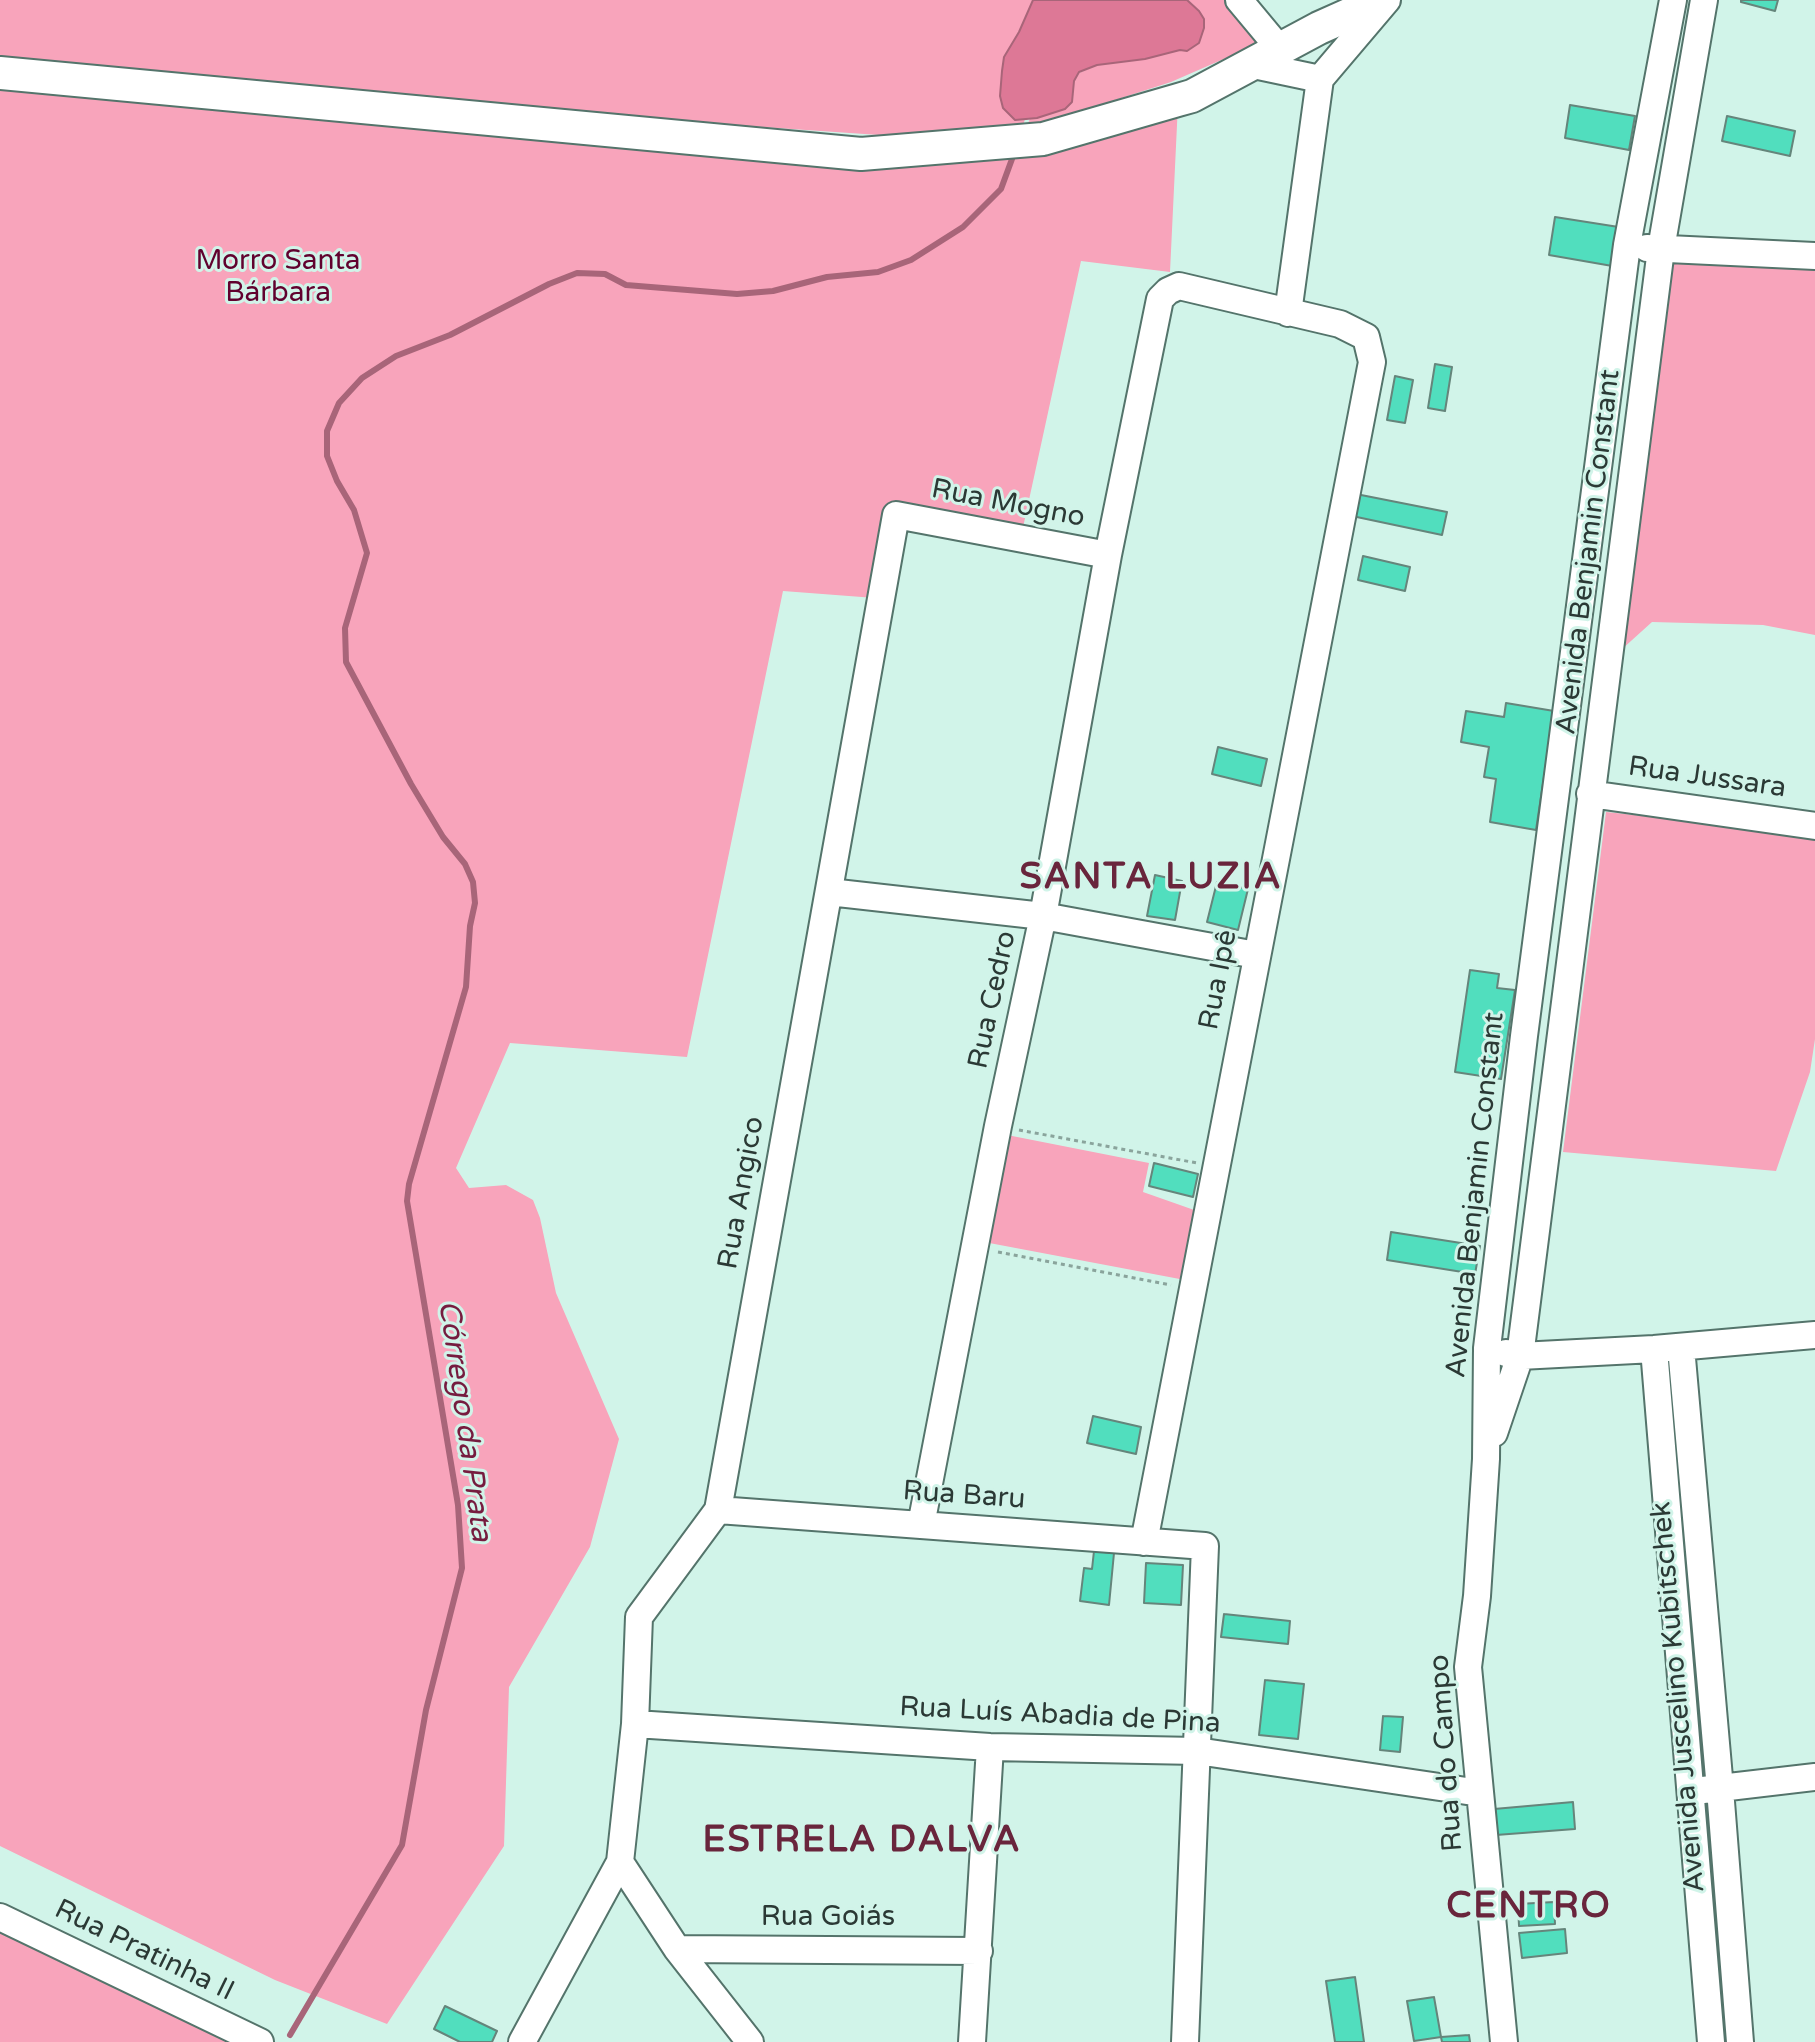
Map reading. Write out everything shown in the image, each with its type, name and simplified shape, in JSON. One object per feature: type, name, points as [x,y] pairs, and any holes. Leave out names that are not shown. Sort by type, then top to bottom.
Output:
[{"type":"main road","points":[[0,73],[861,154],[1043,139],[1192,96],[1279,48],[1384,0]]},
{"type":"street","points":[[1239,0],[1279,48]]},
{"type":"street","points":[[1288,313],[1320,79],[1384,0]]},
{"type":"street","name":"Avenida Benjamin Constant","points":[[1486,1459],[1487,1348],[1524,1036],[1627,245],[1673,0]]},
{"type":"street","name":"Avenida Benjamin Constant","points":[[1486,1459],[1520,1356],[1661,249],[1704,0]]},
{"type":"street","points":[[1249,64],[1320,79]]},
{"type":"street","points":[[1627,245],[1815,256]]},
{"type":"street","name":"Rua Cedro","points":[[921,1525],[998,1126],[1043,916],[1108,555],[1160,299],[1179,286],[1288,313]]},
{"type":"street","points":[[1619,307],[1653,311]]},
{"type":"street","name":"Rua Ipê","points":[[1144,1542],[1372,362],[1366,337],[1340,324],[1288,313]]},
{"type":"street","name":"Rua Mogno","points":[[896,515],[1108,555]]},
{"type":"street","name":"Rua Angico","points":[[620,1862],[635,1724],[639,1617],[718,1510],[896,515]]},
{"type":"street","name":"Rua Jussara","points":[[1590,794],[1815,826]]},
{"type":"street","points":[[829,892],[1043,916],[1256,955]]},
{"type":"street","points":[[1524,1036],[1559,1041]]},
{"type":"street","points":[[1487,1348],[1520,1356],[1654,1349],[1815,1335]]},
{"type":"street","name":"Avenida Juscelino Kubitschek","points":[[1681,1347],[1740,2042]]},
{"type":"street","name":"Avenida Juscelino Kubitschek","points":[[1654,1349],[1711,2042]]},
{"type":"street","name":"Rua do Campo","points":[[1486,1459],[1477,1596],[1468,1667],[1504,2042]]},
{"type":"street","name":"Rua Baru","points":[[718,1510],[1205,1546],[1197,1751]]},
{"type":"street","points":[[1677,1635],[1706,1633]]},
{"type":"street","name":"Rua Luís Abadia de Pina","points":[[635,1724],[990,1747],[1197,1751],[1480,1793]]},
{"type":"street","points":[[972,2042],[990,1747]]},
{"type":"street","points":[[1185,2042],[1197,1751]]},
{"type":"street","points":[[1690,1792],[1815,1777]]},
{"type":"street","points":[[522,2042],[620,1862],[677,1949],[750,2042]]},
{"type":"street","name":"Rua Pratinha II","points":[[0,1917],[260,2042]]},
{"type":"street","name":"Rua Goiás","points":[[677,1949],[979,1951]]},
{"type":"path","points":[[998,1126],[1216,1166]]},
{"type":"path","points":[[975,1248],[1192,1289]]},
{"type":"green space","name":"Morro Santa Bárbara","points":[[0,0],[1033,0],[1004,57],[1002,72],[1000,96],[1015,120],[1025,119],[1022,129],[879,135],[733,125],[742,144],[861,156],[1178,104],[1170,272],[1081,261],[1022,532],[891,511],[875,598],[783,591],[687,1057],[510,1043],[456,1168],[469,1188],[506,1185],[533,1200],[540,1218],[556,1293],[619,1439],[590,1547],[509,1687],[504,1846],[387,2024],[275,1980],[0,1846]]},
{"type":"green space","points":[[1187,0],[1252,0],[1258,44],[1171,82],[1025,129],[1030,119],[1065,109],[1079,73],[1097,65],[1187,50],[1199,10]]},
{"type":"green space","points":[[1673,260],[1815,266],[1815,635],[1763,625],[1652,622],[1621,650],[1665,298]]},
{"type":"green space","points":[[1606,812],[1729,825],[1815,840],[1815,1039],[1810,1072],[1776,1171],[1563,1152]]},
{"type":"green space","points":[[1002,1134],[1149,1163],[1143,1192],[1197,1211],[1185,1280],[984,1242]]},
{"type":"green space","points":[[0,1921],[248,2042],[0,2042]]},
{"type":"shaded area","points":[[1033,0],[1187,0],[1204,19],[1204,28],[1199,43],[1187,51],[1097,65],[1079,72],[1074,81],[1072,102],[1065,109],[1037,118],[1015,120],[1003,108],[1000,96],[1004,57]]},
{"type":"building","points":[[1741,0],[1778,0],[1775,11]]},
{"type":"building","points":[[1570,105],[1635,116],[1629,150],[1565,138]]},
{"type":"building","points":[[1727,116],[1795,131],[1790,156],[1722,141]]},
{"type":"building","points":[[1555,217],[1625,228],[1618,267],[1549,255]]},
{"type":"building","points":[[1435,364],[1452,367],[1445,411],[1428,408]]},
{"type":"building","points":[[1395,376],[1413,380],[1405,423],[1387,420]]},
{"type":"building","points":[[1356,494],[1447,512],[1442,535],[1352,516]]},
{"type":"building","points":[[1363,556],[1410,567],[1405,591],[1358,580]]},
{"type":"building","points":[[1506,703],[1554,711],[1536,830],[1490,822],[1496,779],[1484,777],[1489,747],[1461,742],[1466,711],[1504,717]]},
{"type":"building","points":[[1218,747],[1267,759],[1261,786],[1212,774]]},
{"type":"building","points":[[1155,875],[1182,881],[1175,920],[1147,916]]},
{"type":"building","points":[[1217,882],[1248,889],[1238,930],[1207,922]]},
{"type":"building","points":[[1470,970],[1499,974],[1497,988],[1515,990],[1501,1079],[1455,1072]]},
{"type":"building","points":[[1154,1163],[1198,1174],[1193,1197],[1149,1186]]},
{"type":"building","points":[[1391,1232],[1480,1246],[1475,1274],[1387,1260]]},
{"type":"building","points":[[1093,1416],[1141,1427],[1136,1454],[1087,1443]]},
{"type":"building","points":[[1094,1551],[1114,1553],[1109,1605],[1080,1601],[1084,1568],[1092,1569]]},
{"type":"building","points":[[1146,1563],[1183,1565],[1181,1605],[1144,1603]]},
{"type":"building","points":[[1224,1614],[1290,1621],[1288,1644],[1221,1637]]},
{"type":"building","points":[[1265,1680],[1304,1684],[1298,1739],[1259,1735]]},
{"type":"building","points":[[1383,1716],[1403,1717],[1400,1752],[1380,1750]]},
{"type":"building","points":[[1573,1802],[1575,1829],[1496,1835],[1494,1809]]},
{"type":"building","points":[[1554,1902],[1555,1924],[1519,1926],[1518,1904]]},
{"type":"building","points":[[1565,1929],[1567,1953],[1522,1958],[1519,1933]]},
{"type":"building","points":[[1355,1977],[1364,2042],[1335,2042],[1326,1981]]},
{"type":"building","points":[[1434,1997],[1441,2037],[1414,2041],[1407,2001]]},
{"type":"building","points":[[445,2006],[497,2031],[492,2042],[460,2042],[434,2029]]},
{"type":"building","points":[[1469,2035],[1470,2042],[1442,2042],[1441,2037]]},
{"type":"waterway","name":"Córrego da Prata","points":[[290,2035],[402,1845],[426,1710],[462,1568],[458,1505],[407,1201],[409,1184],[466,987],[470,926],[475,903],[473,882],[465,864],[443,837],[411,784],[346,662],[345,628],[367,553],[354,510],[327,456],[327,431],[339,403],[362,378],[396,356],[450,335],[577,273],[605,274],[626,285],[737,294],[773,291],[827,277],[878,272],[911,260],[963,227],[1001,189],[1012,159]]},
{"type":"district","name":"SANTA LUZIA","points":[[1151,879]]},
{"type":"district","name":"ESTRELA DALVA","points":[[862,1842]]},
{"type":"district","name":"CENTRO","points":[[1529,1908]]}]
